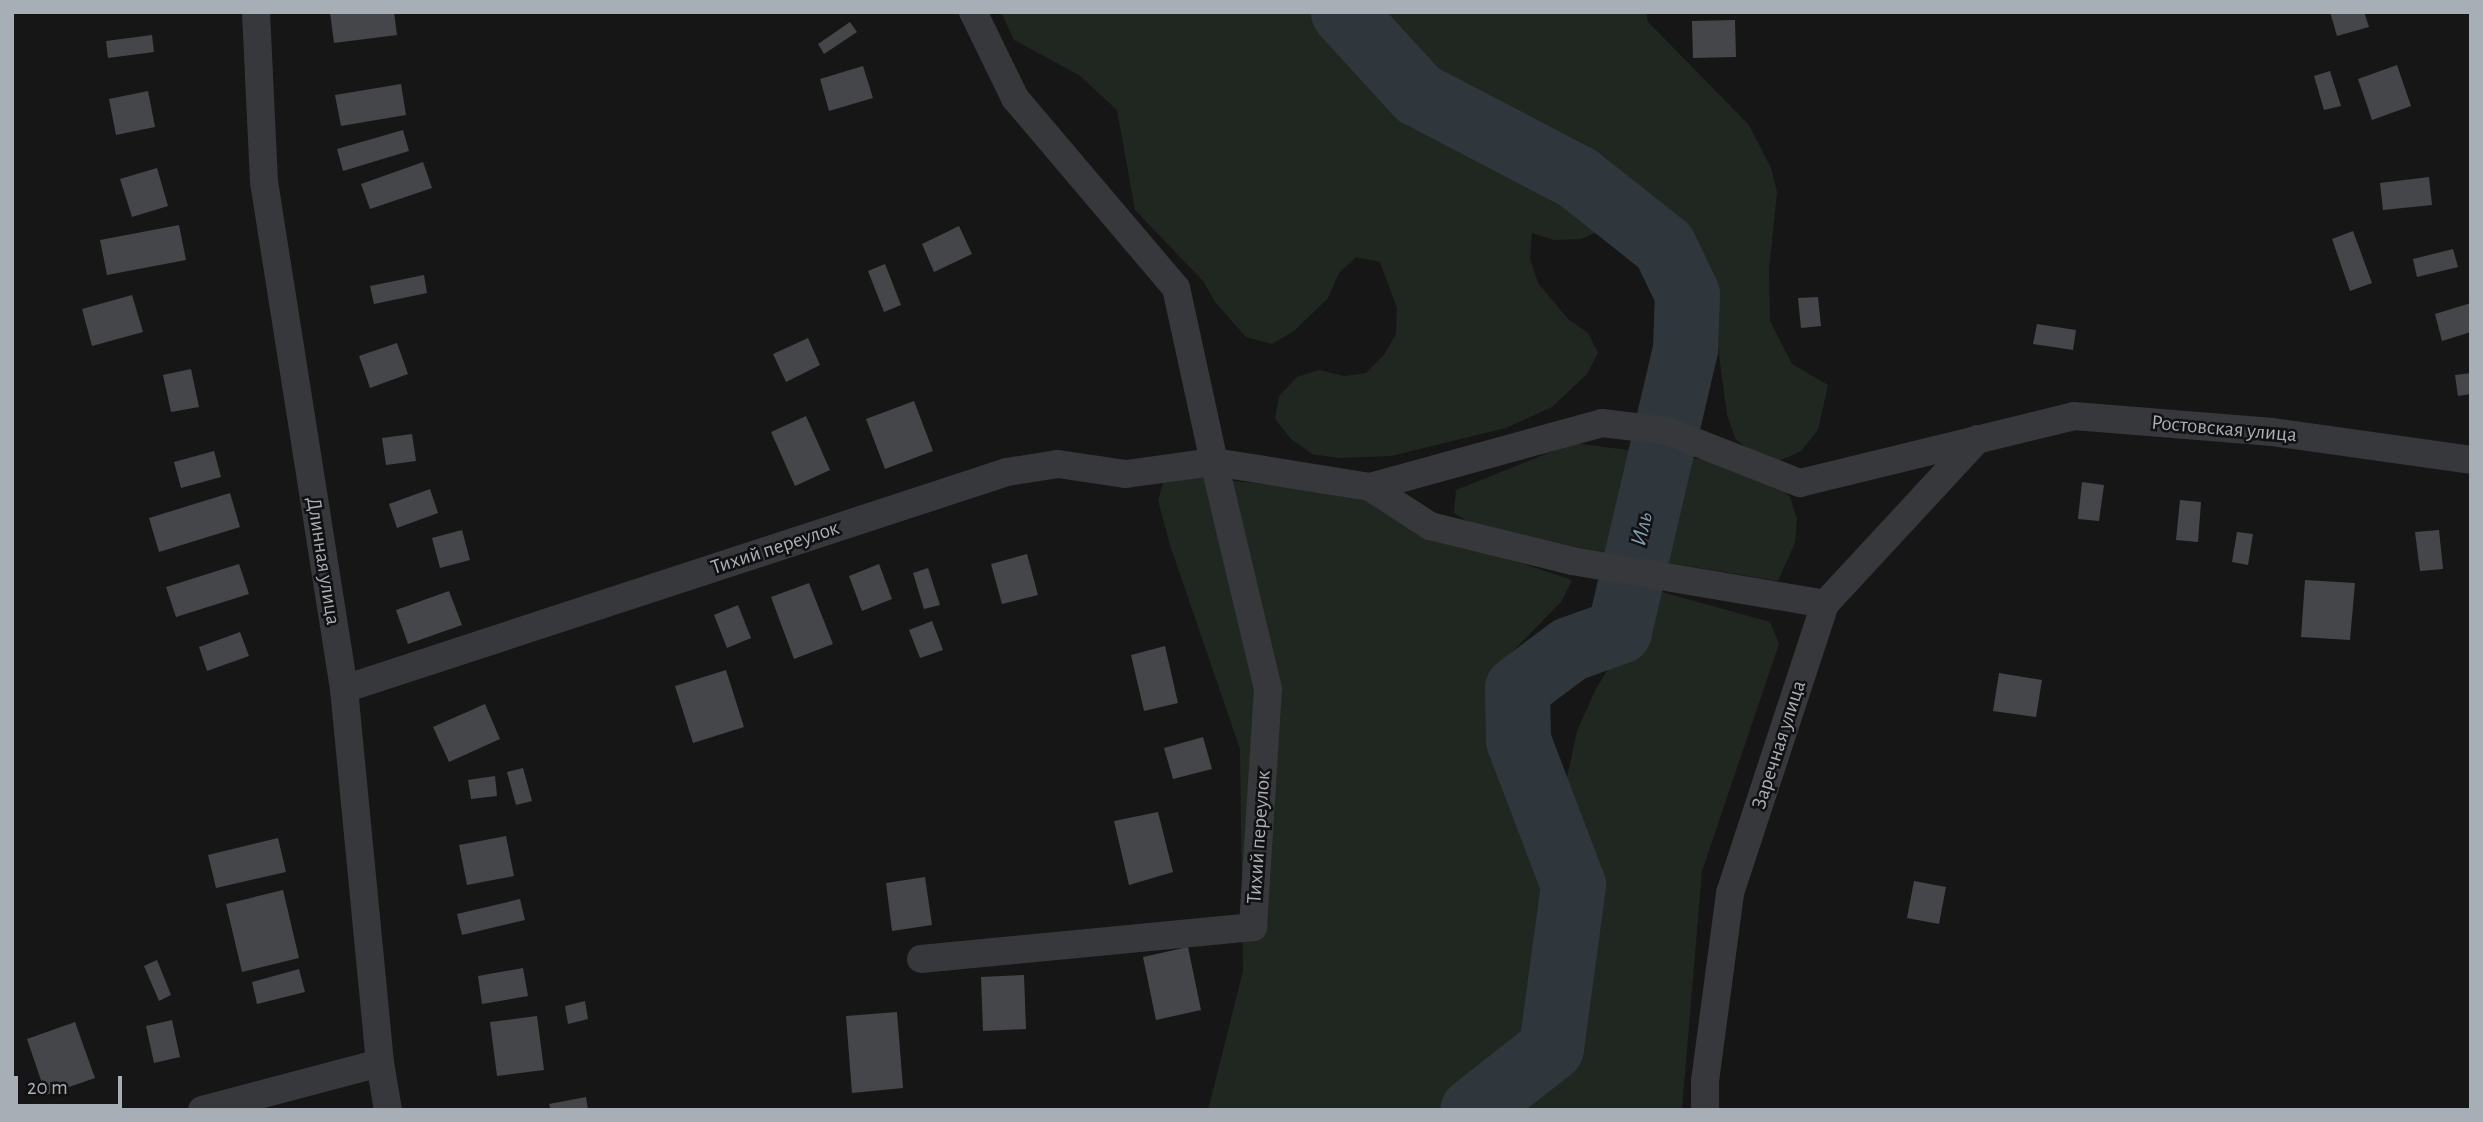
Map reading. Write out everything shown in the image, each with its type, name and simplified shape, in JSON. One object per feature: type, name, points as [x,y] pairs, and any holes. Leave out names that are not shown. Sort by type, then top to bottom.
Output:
[{"type":"street","name":"Длинная улица","points":[[256,12],[264,182],[344,689],[380,1063],[388,1110]]},
{"type":"street","name":"Тихий переулок","points":[[921,959],[1253,928],[1268,689],[1176,288],[1014,98],[973,12]]},
{"type":"street","name":"Ростовская улица","points":[[1370,487],[1602,423],[1667,431],[1800,484],[2074,416],[2272,432],[2471,460]]},
{"type":"street","name":"Заречная улица","points":[[1705,1110],[1705,1081],[1730,894],[1825,604],[1979,439]]},
{"type":"street","name":"Тихий переулок","points":[[344,689],[1007,472],[1058,464],[1126,474],[1214,462]]},
{"type":"street","points":[[1214,462],[1370,487],[1430,526],[1572,561],[1825,604]]},
{"type":"street","points":[[202,1110],[380,1063]]},
{"type":"shaded area","points":[[1001,12],[1646,12],[1648,22],[1749,125],[1771,168],[1777,192],[1769,270],[1770,321],[1792,364],[1828,385],[1818,430],[1801,451],[1779,461],[1753,454],[1735,438],[1727,415],[1712,302],[1701,277],[1672,237],[1648,225],[1625,220],[1581,239],[1554,240],[1532,233],[1530,259],[1538,283],[1568,319],[1588,333],[1598,353],[1587,374],[1552,407],[1506,428],[1391,456],[1338,458],[1312,454],[1291,439],[1275,419],[1279,396],[1297,377],[1319,370],[1344,376],[1366,373],[1384,355],[1396,334],[1397,308],[1380,262],[1356,257],[1339,273],[1328,298],[1294,331],[1272,344],[1246,337],[1215,302],[1203,281],[1135,210],[1117,110],[1079,75],[1014,40]]},
{"type":"shaded area","points":[[1573,443],[1707,460],[1730,466],[1750,479],[1773,481],[1790,497],[1797,519],[1795,543],[1778,581],[1551,543],[1475,526],[1454,513],[1456,490]]},
{"type":"shaded area","points":[[1188,476],[1355,494],[1506,558],[1572,580],[1562,601],[1512,652],[1507,785],[1562,801],[1577,731],[1596,689],[1655,590],[1770,622],[1779,644],[1702,871],[1682,1110],[1208,1110],[1243,971],[1240,749],[1170,545],[1158,500],[1165,477]]},
{"type":"building","points":[[330,12],[394,12],[397,35],[334,43]]},
{"type":"building","points":[[2330,12],[2364,12],[2369,27],[2337,36]]},
{"type":"building","points":[[1735,20],[1736,57],[1693,58],[1692,21]]},
{"type":"building","points":[[850,22],[857,32],[824,54],[818,44]]},
{"type":"building","points":[[152,35],[154,52],[108,58],[106,41]]},
{"type":"building","points":[[2397,65],[2411,106],[2372,120],[2358,79]]},
{"type":"building","points":[[863,66],[873,98],[829,111],[820,79]]},
{"type":"building","points":[[2330,71],[2341,106],[2324,110],[2314,76]]},
{"type":"building","points":[[401,84],[406,115],[341,126],[335,95]]},
{"type":"building","points":[[148,91],[155,127],[116,135],[109,99]]},
{"type":"building","points":[[403,130],[409,151],[343,171],[337,149]]},
{"type":"building","points":[[423,162],[432,188],[370,209],[361,184]]},
{"type":"building","points":[[157,168],[168,206],[132,217],[120,179]]},
{"type":"building","points":[[2429,177],[2432,205],[2383,210],[2380,183]]},
{"type":"building","points":[[179,225],[186,260],[107,275],[100,240]]},
{"type":"building","points":[[959,226],[972,254],[934,272],[922,244]]},
{"type":"building","points":[[2353,231],[2372,283],[2350,291],[2332,239]]},
{"type":"building","points":[[2453,249],[2458,267],[2417,277],[2413,259]]},
{"type":"building","points":[[885,264],[901,305],[884,312],[868,271]]},
{"type":"building","points":[[424,275],[427,293],[374,304],[370,286]]},
{"type":"building","points":[[132,295],[143,332],[92,346],[82,309]]},
{"type":"building","points":[[1818,297],[1821,326],[1801,328],[1798,298]]},
{"type":"building","points":[[2471,303],[2471,332],[2442,341],[2435,314]]},
{"type":"building","points":[[2037,324],[2076,330],[2073,350],[2033,344]]},
{"type":"building","points":[[808,338],[820,365],[786,382],[773,354]]},
{"type":"building","points":[[397,343],[408,374],[370,388],[359,356]]},
{"type":"building","points":[[191,369],[199,407],[171,412],[163,375]]},
{"type":"building","points":[[2471,373],[2471,394],[2458,396],[2455,375]]},
{"type":"building","points":[[914,401],[933,451],[885,469],[866,419]]},
{"type":"building","points":[[806,416],[830,470],[795,486],[771,432]]},
{"type":"building","points":[[412,434],[416,461],[386,465],[382,438]]},
{"type":"building","points":[[214,451],[221,477],[181,488],[174,462]]},
{"type":"building","points":[[2082,482],[2104,485],[2099,521],[2078,519]]},
{"type":"building","points":[[430,489],[438,513],[397,528],[389,504]]},
{"type":"building","points":[[230,493],[240,527],[159,552],[149,518]]},
{"type":"building","points":[[2180,500],[2201,502],[2198,542],[2176,540]]},
{"type":"building","points":[[462,530],[470,560],[440,568],[432,538]]},
{"type":"building","points":[[2439,530],[2443,569],[2420,571],[2415,532]]},
{"type":"building","points":[[2237,532],[2253,534],[2248,565],[2232,562]]},
{"type":"building","points":[[1027,554],[1038,595],[1002,604],[991,564]]},
{"type":"building","points":[[239,564],[249,594],[176,617],[166,587]]},
{"type":"building","points":[[879,564],[892,599],[862,611],[849,576]]},
{"type":"building","points":[[928,568],[940,605],[924,609],[913,573]]},
{"type":"building","points":[[2305,580],[2355,583],[2350,640],[2301,637]]},
{"type":"building","points":[[809,583],[833,644],[794,659],[771,597]]},
{"type":"building","points":[[449,591],[462,625],[408,644],[396,610]]},
{"type":"building","points":[[738,605],[751,638],[727,648],[714,615]]},
{"type":"building","points":[[932,621],[943,650],[920,658],[909,630]]},
{"type":"building","points":[[240,632],[249,656],[207,671],[199,647]]},
{"type":"building","points":[[1165,646],[1178,703],[1144,711],[1131,655]]},
{"type":"building","points":[[726,670],[744,727],[693,743],[675,686]]},
{"type":"building","points":[[1999,673],[2042,680],[2036,717],[1993,711]]},
{"type":"building","points":[[485,704],[500,739],[449,762],[433,727]]},
{"type":"building","points":[[1203,737],[1212,769],[1173,779],[1164,748]]},
{"type":"building","points":[[523,768],[532,801],[516,805],[507,772]]},
{"type":"building","points":[[495,776],[497,796],[471,799],[468,780]]},
{"type":"building","points":[[1158,812],[1173,872],[1129,885],[1114,821]]},
{"type":"building","points":[[506,836],[514,876],[467,885],[459,845]]},
{"type":"building","points":[[278,838],[286,872],[216,888],[208,855]]},
{"type":"building","points":[[925,877],[932,925],[892,931],[886,883]]},
{"type":"building","points":[[1914,881],[1946,887],[1939,924],[1907,918]]},
{"type":"building","points":[[283,890],[299,958],[242,972],[226,904]]},
{"type":"building","points":[[520,899],[525,920],[462,935],[457,914]]},
{"type":"building","points":[[1188,947],[1201,1010],[1156,1020],[1143,957]]},
{"type":"building","points":[[157,960],[171,995],[159,1001],[144,966]]},
{"type":"building","points":[[523,968],[528,996],[482,1004],[478,976]]},
{"type":"building","points":[[299,969],[305,992],[257,1004],[252,982]]},
{"type":"building","points":[[1024,975],[1026,1029],[983,1031],[981,977]]},
{"type":"building","points":[[585,1001],[588,1019],[568,1024],[565,1006]]},
{"type":"building","points":[[897,1012],[903,1088],[852,1093],[846,1016]]},
{"type":"building","points":[[537,1016],[544,1070],[497,1076],[490,1022]]},
{"type":"building","points":[[172,1020],[180,1057],[154,1063],[146,1026]]},
{"type":"building","points":[[75,1022],[95,1078],[46,1095],[27,1039]]},
{"type":"building","points":[[586,1097],[588,1110],[551,1110],[549,1104]]},
{"type":"waterway","name":"Иль","points":[[1343,12],[1418,94],[1577,177],[1664,246],[1687,294],[1685,349],[1619,631],[1569,649],[1517,688],[1518,740],[1573,885],[1551,1048],[1472,1110]]}]
